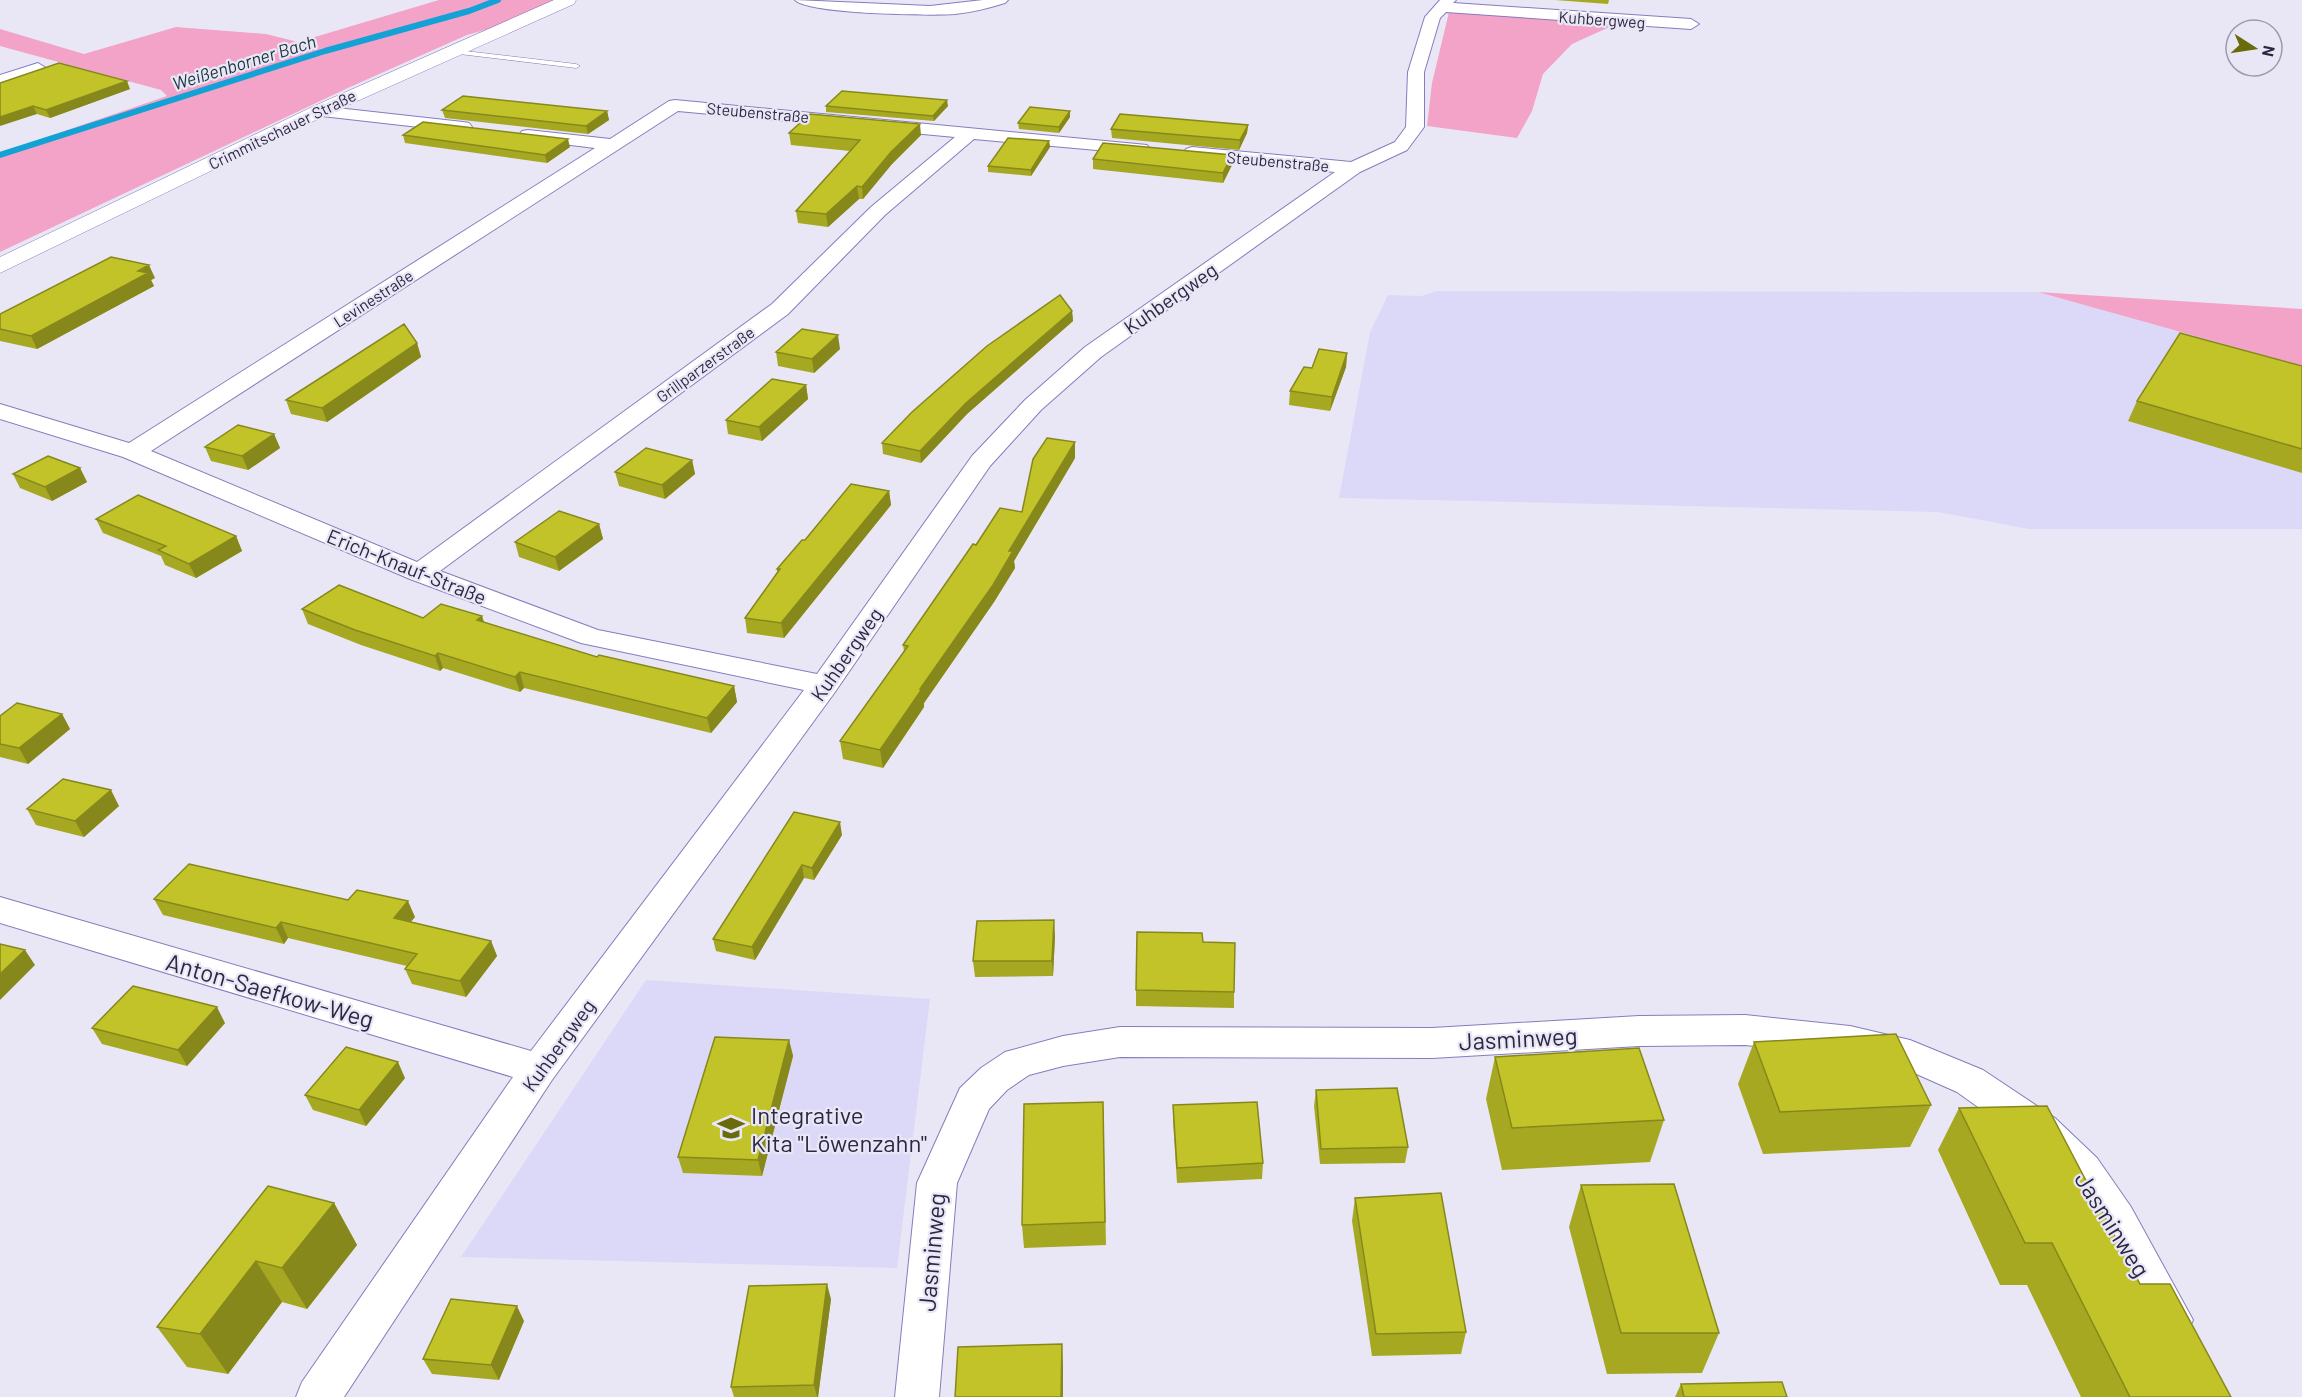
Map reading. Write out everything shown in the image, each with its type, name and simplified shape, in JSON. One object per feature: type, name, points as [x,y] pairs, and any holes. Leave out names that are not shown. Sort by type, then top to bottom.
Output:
[{"type":"main road","name":"Crimmitschauer Straße","points":[[0,266],[320,111],[568,0]]},
{"type":"street","points":[[803,0],[916,9],[981,8],[1000,0]]},
{"type":"street","name":"Kuhbergweg","points":[[318,1397],[539,1069],[824,685],[981,461],[1033,405],[1093,352],[1353,168],[1401,146],[1415,127],[1416,72],[1433,17],[1445,4],[1690,24]]},
{"type":"street","points":[[0,80],[38,68]]},
{"type":"street","name":"Steubenstraße","points":[[613,145],[675,105],[1156,150]]},
{"type":"street","points":[[320,111],[484,130]]},
{"type":"street","points":[[507,132],[613,145]]},
{"type":"street","name":"Grillparzerstraße","points":[[420,573],[780,309],[878,211],[970,133]]},
{"type":"street","name":"Levinestraße","points":[[132,452],[613,145]]},
{"type":"street","name":"Steubenstraße","points":[[1179,152],[1353,168]]},
{"type":"street","name":"Erich-Knauf-Straße","points":[[0,411],[132,452],[420,573],[591,637],[824,685]]},
{"type":"street","name":"Anton-Saefkow-Weg","points":[[0,910],[539,1069]]},
{"type":"street","name":"Jasminweg","points":[[917,1397],[937,1183],[974,1099],[993,1079],[1018,1063],[1063,1051],[1120,1042],[1432,1042],[1639,1031],[1745,1030],[1850,1041],[1910,1054],[1970,1081],[2041,1130],[2083,1170],[2116,1220],[2190,1355]]},
{"type":"lane","points":[[451,51],[576,66]]},
{"type":"shaded area","points":[[439,0],[567,0],[499,26],[467,35],[350,87],[0,252],[0,153],[167,96],[161,90],[0,46],[0,29],[84,54],[176,27],[266,34],[298,42]]},
{"type":"shaded area","points":[[1449,12],[1616,24],[1572,44],[1543,74],[1532,111],[1517,138],[1427,126],[1432,83]]},
{"type":"shaded area","points":[[1437,291],[2038,292],[2302,366],[2302,529],[2029,529],[1938,512],[1339,498],[1370,332],[1388,295],[1421,296]]},
{"type":"shaded area","points":[[2038,292],[2302,309],[2302,366]]},
{"type":"shaded area","name":"Integrative Kita \"Löwenzahn\"","points":[[646,980],[930,999],[897,1268],[461,1257]]},
{"type":"building","points":[[59,63],[127,81],[46,110],[33,106],[0,117],[0,83]]},
{"type":"building","points":[[842,91],[947,100],[933,116],[826,106]]},
{"type":"building","points":[[463,96],[607,111],[586,126],[442,110]]},
{"type":"building","points":[[1030,107],[1070,111],[1059,127],[1018,123]]},
{"type":"building","points":[[810,114],[920,124],[891,152],[862,187],[857,186],[826,214],[796,211],[860,140],[789,133]]},
{"type":"building","points":[[1120,114],[1248,125],[1240,140],[1111,129]]},
{"type":"building","points":[[423,122],[568,139],[545,155],[403,135]]},
{"type":"building","points":[[1008,138],[1049,141],[1031,170],[988,166]]},
{"type":"building","points":[[1103,143],[1232,155],[1223,173],[1093,159]]},
{"type":"building","points":[[111,257],[149,265],[138,271],[148,273],[31,336],[0,329],[0,314]]},
{"type":"building","points":[[1060,295],[1072,311],[966,403],[920,451],[882,443],[912,412],[987,346]]},
{"type":"building","points":[[404,324],[417,343],[322,408],[286,400]]},
{"type":"building","points":[[802,329],[838,335],[812,359],[776,352]]},
{"type":"building","points":[[2180,333],[2302,366],[2302,449],[2137,401]]},
{"type":"building","points":[[1319,349],[1347,353],[1332,397],[1290,391],[1304,367],[1312,368]]},
{"type":"building","points":[[772,379],[806,385],[759,427],[726,420]]},
{"type":"building","points":[[238,425],[274,434],[242,456],[205,447]]},
{"type":"building","points":[[1047,438],[1075,442],[1009,551],[1013,551],[993,585],[920,689],[922,689],[880,750],[840,741],[908,646],[903,645],[1000,508],[1022,512],[1033,459]]},
{"type":"building","points":[[646,448],[692,460],[662,485],[615,472]]},
{"type":"building","points":[[48,456],[80,468],[45,487],[13,474]]},
{"type":"building","points":[[851,484],[889,491],[781,623],[745,618],[780,569],[777,569],[802,540],[805,540]]},
{"type":"building","points":[[138,495],[236,536],[189,564],[158,550],[166,546],[96,519]]},
{"type":"building","points":[[559,511],[599,524],[555,557],[515,542]]},
{"type":"building","points":[[339,585],[423,618],[441,604],[482,616],[477,620],[597,657],[599,655],[734,686],[707,718],[520,672],[515,677],[438,653],[435,656],[355,630],[302,609]]},
{"type":"building","points":[[17,703],[62,714],[19,748],[0,744],[0,716]]},
{"type":"building","points":[[63,779],[111,790],[75,821],[27,809]]},
{"type":"building","points":[[794,812],[840,822],[812,868],[802,865],[752,947],[713,939]]},
{"type":"building","points":[[189,864],[348,900],[357,890],[408,901],[394,918],[491,941],[460,981],[405,969],[417,954],[281,922],[276,928],[154,899]]},
{"type":"building","points":[[1054,920],[1052,961],[973,961],[977,921]]},
{"type":"building","points":[[1137,932],[1202,933],[1203,942],[1235,943],[1234,992],[1136,990]]},
{"type":"building","points":[[0,944],[25,950],[0,974]]},
{"type":"building","points":[[133,986],[217,1007],[178,1050],[92,1028]]},
{"type":"building","points":[[1896,1034],[1931,1105],[1780,1112],[1754,1042]]},
{"type":"building","points":[[715,1037],[789,1040],[758,1160],[678,1157]]},
{"type":"building","points":[[346,1047],[398,1062],[359,1110],[305,1095]]},
{"type":"building","points":[[1639,1048],[1664,1120],[1512,1128],[1495,1057]]},
{"type":"building","points":[[1397,1088],[1408,1147],[1321,1149],[1316,1090]]},
{"type":"building","points":[[1103,1102],[1105,1222],[1022,1225],[1024,1104]]},
{"type":"building","points":[[1257,1102],[1263,1163],[1177,1168],[1173,1105]]},
{"type":"building","points":[[2047,1106],[2140,1284],[2170,1284],[2231,1397],[2130,1397],[2052,1243],[2025,1243],[1959,1108]]},
{"type":"building","points":[[1674,1184],[1719,1333],[1621,1333],[1581,1185]]},
{"type":"building","points":[[268,1186],[334,1203],[282,1268],[256,1261],[200,1334],[157,1327]]},
{"type":"building","points":[[1441,1193],[1466,1332],[1376,1334],[1355,1198]]},
{"type":"building","points":[[827,1284],[814,1385],[731,1387],[749,1286]]},
{"type":"building","points":[[451,1299],[517,1306],[491,1365],[423,1359]]},
{"type":"building","points":[[1062,1344],[1061,1397],[955,1397],[958,1347]]},
{"type":"building","points":[[1782,1382],[1787,1397],[1684,1397],[1681,1384]]},
{"type":"waterway","name":"Weißenborner Bach","points":[[0,155],[325,51],[469,11],[498,0]]},
{"type":"place","name":"Integrative Kita \"Löwenzahn\"","points":[[731,1128]]}]
